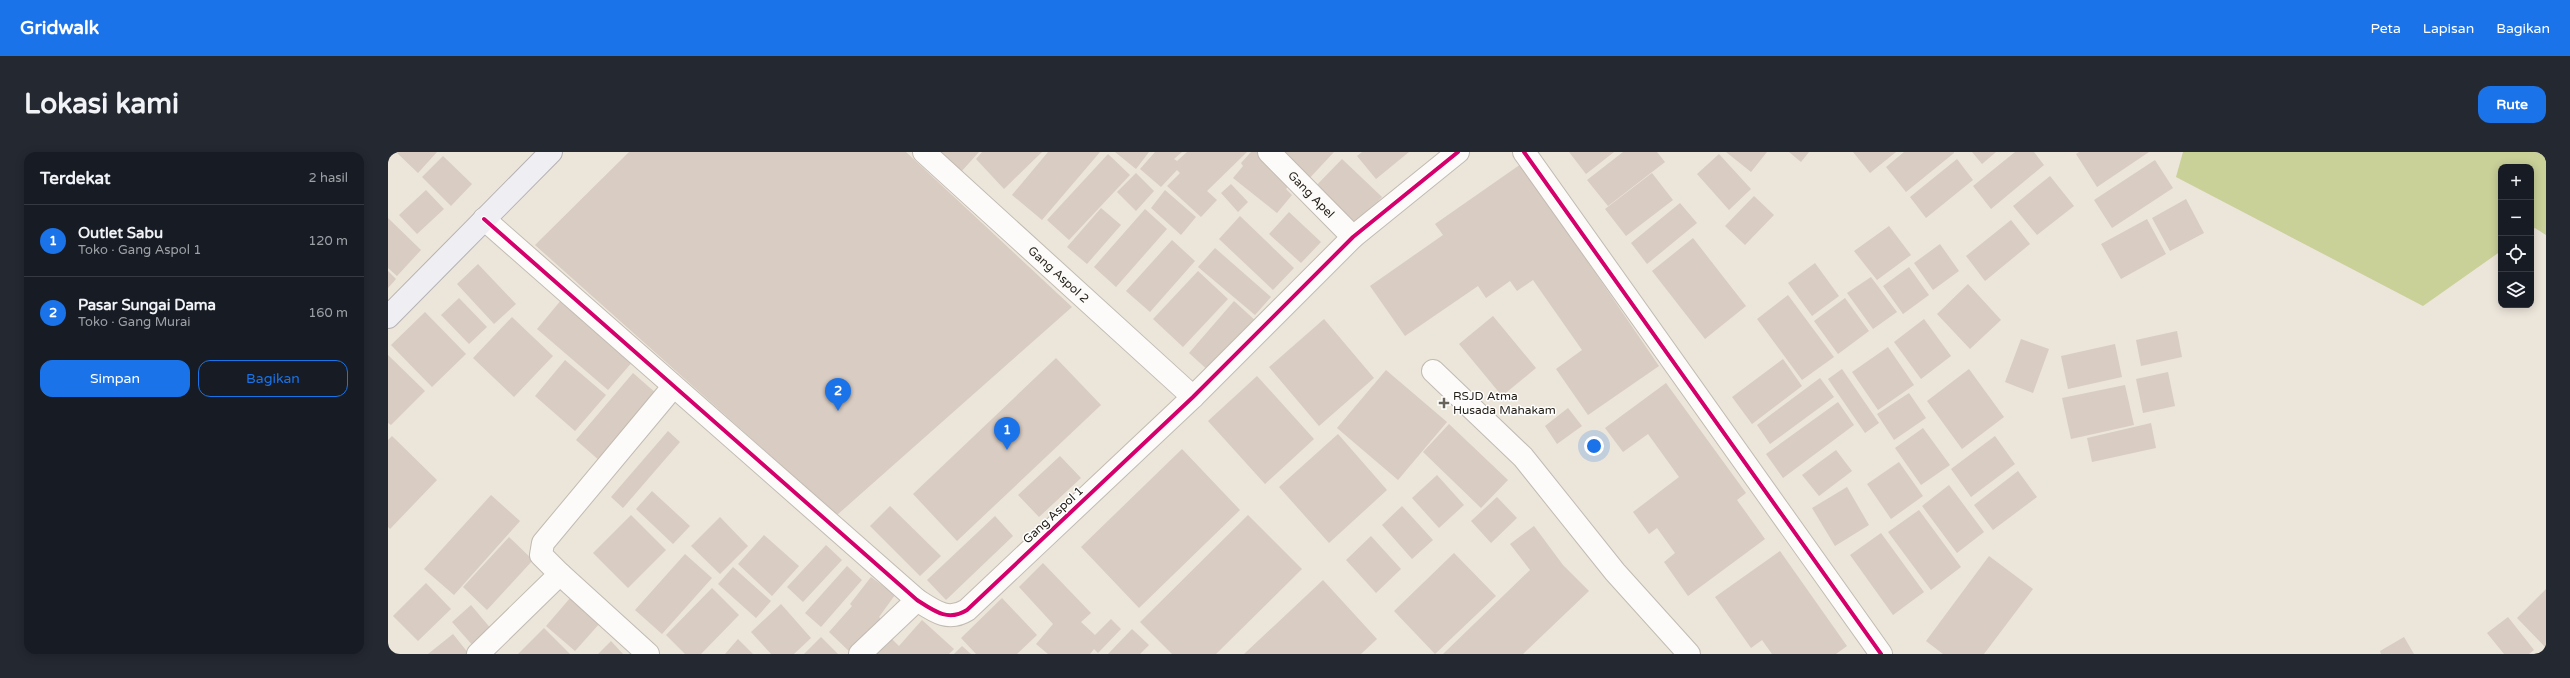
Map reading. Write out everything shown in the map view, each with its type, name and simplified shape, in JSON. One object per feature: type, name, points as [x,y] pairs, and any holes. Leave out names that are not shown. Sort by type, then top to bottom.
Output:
[{"type":"main road","points":[[388,317],[551,152]]},
{"type":"street","name":"Gang Aspol 2","points":[[924,152],[1193,397]]},
{"type":"street","name":"Gang Apel","points":[[1269,152],[1353,237]]},
{"type":"street","name":"Gang Aspol 1","points":[[484,219],[673,387],[917,600],[937,612],[948,616],[953,616],[967,610],[1193,397],[1353,237],[1458,152]]},
{"type":"street","points":[[1524,152],[1881,654]]},
{"type":"street","points":[[1433,371],[1523,457],[1616,572],[1689,654]]},
{"type":"street","points":[[648,654],[540,554],[543,543],[673,387]]},
{"type":"street","points":[[478,654],[560,574]]},
{"type":"street","points":[[860,654],[917,600]]},
{"type":"green space","points":[[2183,152],[2546,152],[2546,235],[2534,228],[2534,164],[2498,164],[2498,253],[2423,306],[2176,177]]},
{"type":"building","points":[[396,152],[437,152],[418,173]]},
{"type":"building","points":[[629,152],[906,152],[1072,307],[837,515],[535,245]]},
{"type":"building","points":[[938,152],[979,152],[960,173]]},
{"type":"building","points":[[982,152],[1042,152],[1004,189],[976,159]]},
{"type":"building","points":[[1048,152],[1100,152],[1042,220],[1012,195]]},
{"type":"building","points":[[1115,152],[1149,152],[1136,169]]},
{"type":"building","points":[[1155,152],[1182,152],[1174,159],[1177,161],[1187,152],[1247,152],[1207,191],[1217,200],[1201,217],[1167,186],[1180,173],[1177,170],[1161,187],[1140,169]]},
{"type":"building","points":[[1251,152],[1257,152],[1290,184],[1286,189],[1292,195],[1277,213],[1233,178],[1243,166],[1241,163]]},
{"type":"building","points":[[1274,152],[1334,152],[1306,182]]},
{"type":"building","points":[[1362,152],[1409,152],[1376,179],[1357,156]]},
{"type":"building","points":[[1569,152],[1614,152],[1586,174]]},
{"type":"building","points":[[1623,152],[1657,152],[1665,162],[1608,206],[1587,180]]},
{"type":"building","points":[[1726,152],[1767,152],[1751,172]]},
{"type":"building","points":[[1789,152],[1809,152],[1801,162]]},
{"type":"building","points":[[1853,152],[1896,152],[1870,173]]},
{"type":"building","points":[[1904,152],[1954,153],[1906,192],[1886,167]]},
{"type":"building","points":[[1972,152],[1996,152],[1982,164]]},
{"type":"building","points":[[2015,152],[2034,152],[2044,165],[1991,209],[1973,186]]},
{"type":"building","points":[[2079,152],[2149,152],[2097,187],[2076,154]]},
{"type":"building","points":[[1108,154],[1130,175],[1069,240],[1047,220]]},
{"type":"building","points":[[1719,154],[1751,189],[1729,210],[1697,174]]},
{"type":"building","points":[[443,156],[472,184],[451,206],[422,177]]},
{"type":"building","points":[[1342,159],[1382,197],[1353,229],[1312,190]]},
{"type":"building","points":[[1957,159],[1973,180],[1926,218],[1910,197]]},
{"type":"building","points":[[2155,160],[2173,188],[2112,228],[2094,200]]},
{"type":"building","points":[[1521,164],[1659,366],[1588,415],[1556,369],[1582,350],[1533,280],[1517,291],[1510,281],[1486,298],[1478,286],[1405,336],[1370,286],[1443,235],[1435,224]]},
{"type":"building","points":[[1136,173],[1154,191],[1136,211],[1117,192]]},
{"type":"building","points":[[1652,173],[1673,200],[1626,236],[1605,209]]},
{"type":"building","points":[[2050,176],[2074,206],[2037,235],[2013,206]]},
{"type":"building","points":[[1231,184],[1248,202],[1238,212],[1221,193]]},
{"type":"building","points":[[426,190],[444,209],[417,234],[399,215]]},
{"type":"building","points":[[1165,190],[1196,217],[1181,235],[1151,208]]},
{"type":"building","points":[[1754,196],[1774,215],[1745,245],[1725,226]]},
{"type":"building","points":[[2186,199],[2204,233],[2170,251],[2152,218]]},
{"type":"building","points":[[1680,203],[1697,223],[1647,264],[1631,243]]},
{"type":"building","points":[[1101,208],[1121,225],[1087,264],[1067,247]]},
{"type":"building","points":[[1145,209],[1167,229],[1116,287],[1094,267]]},
{"type":"building","points":[[1289,212],[1321,242],[1301,263],[1269,234]]},
{"type":"building","points":[[1240,216],[1294,268],[1273,290],[1219,239]]},
{"type":"building","points":[[388,218],[421,250],[397,276],[388,268]]},
{"type":"building","points":[[2147,219],[2166,254],[2121,279],[2101,244]]},
{"type":"building","points":[[2011,220],[2030,244],[1985,281],[1966,256]]},
{"type":"building","points":[[1889,226],[1911,255],[1877,280],[1854,251]]},
{"type":"building","points":[[1693,238],[1746,306],[1705,339],[1652,271]]},
{"type":"building","points":[[1172,240],[1195,261],[1150,312],[1126,291]]},
{"type":"building","points":[[1940,244],[1959,271],[1933,290],[1914,263]]},
{"type":"building","points":[[1215,248],[1271,297],[1255,315],[1198,267]]},
{"type":"building","points":[[1815,263],[1839,296],[1812,316],[1788,283]]},
{"type":"building","points":[[478,264],[516,304],[494,324],[457,284]]},
{"type":"building","points":[[1909,267],[1929,295],[1903,314],[1883,286]]},
{"type":"building","points":[[388,271],[396,279],[388,288]]},
{"type":"building","points":[[1198,271],[1228,299],[1183,347],[1153,319]]},
{"type":"building","points":[[1871,277],[1897,312],[1873,329],[1847,293]]},
{"type":"building","points":[[1968,284],[2001,320],[1970,349],[1937,314]]},
{"type":"building","points":[[1788,295],[1834,357],[1802,380],[1757,319]]},
{"type":"building","points":[[459,298],[487,327],[469,344],[441,315]]},
{"type":"building","points":[[1845,298],[1869,331],[1838,354],[1814,321]]},
{"type":"building","points":[[562,299],[634,360],[608,390],[537,329]]},
{"type":"building","points":[[1234,301],[1257,322],[1211,373],[1189,353]]},
{"type":"building","points":[[425,312],[466,354],[432,387],[391,345]]},
{"type":"building","points":[[1493,316],[1536,368],[1502,396],[1459,344]]},
{"type":"building","points":[[512,317],[553,356],[514,397],[473,358]]},
{"type":"building","points":[[1324,319],[1374,378],[1319,426],[1269,367]]},
{"type":"building","points":[[1924,319],[1951,356],[1921,379],[1894,342]]},
{"type":"building","points":[[2177,331],[2182,357],[2141,366],[2136,340]]},
{"type":"building","points":[[2021,339],[2049,349],[2033,393],[2005,382]]},
{"type":"building","points":[[2115,344],[2122,377],[2068,389],[2061,356]]},
{"type":"building","points":[[1888,347],[1914,385],[1878,410],[1852,372]]},
{"type":"building","points":[[388,355],[425,391],[391,425],[388,423]]},
{"type":"building","points":[[1056,358],[1101,405],[957,541],[913,494]]},
{"type":"building","points":[[1783,359],[1802,386],[1752,424],[1732,397]]},
{"type":"building","points":[[565,360],[606,395],[575,431],[535,396]]},
{"type":"building","points":[[1842,369],[1879,423],[1865,433],[1828,379]]},
{"type":"building","points":[[1969,369],[2004,417],[1962,449],[1927,401]]},
{"type":"building","points":[[1386,370],[1447,422],[1398,480],[1337,428]]},
{"type":"building","points":[[2168,372],[2175,406],[2143,413],[2136,379]]},
{"type":"building","points":[[633,373],[657,394],[600,461],[576,440]]},
{"type":"building","points":[[1257,376],[1314,439],[1265,484],[1208,421]]},
{"type":"building","points":[[1820,378],[1834,397],[1770,444],[1757,425]]},
{"type":"building","points":[[1666,383],[1746,493],[1737,500],[1765,539],[1688,596],[1664,562],[1675,553],[1657,528],[1649,534],[1633,512],[1679,477],[1648,434],[1623,452],[1605,428]]},
{"type":"building","points":[[2125,385],[2134,425],[2071,439],[2062,398]]},
{"type":"building","points":[[1909,393],[1926,418],[1894,440],[1877,414]]},
{"type":"building","points":[[1838,402],[1854,425],[1783,478],[1766,454]]},
{"type":"building","points":[[1568,408],[1582,426],[1557,444],[1545,426]]},
{"type":"building","points":[[2151,423],[2156,448],[2092,462],[2087,438]]},
{"type":"building","points":[[1449,424],[1508,480],[1481,508],[1423,452]]},
{"type":"building","points":[[1923,428],[1950,465],[1921,485],[1895,448]]},
{"type":"building","points":[[668,431],[680,442],[623,508],[611,497]]},
{"type":"building","points":[[1338,434],[1387,490],[1329,543],[1279,487]]},
{"type":"building","points":[[392,436],[437,480],[390,529],[388,527],[388,440]]},
{"type":"building","points":[[1995,436],[2015,464],[1971,497],[1951,469]]},
{"type":"building","points":[[1182,449],[1240,510],[1139,608],[1081,547]]},
{"type":"building","points":[[1836,450],[1852,471],[1819,496],[1802,475]]},
{"type":"building","points":[[1060,456],[1081,478],[1039,517],[1018,495]]},
{"type":"building","points":[[1899,462],[1923,496],[1891,519],[1867,484]]},
{"type":"building","points":[[2018,471],[2037,497],[1993,530],[1974,505]]},
{"type":"building","points":[[1437,475],[1464,505],[1439,528],[1412,498]]},
{"type":"building","points":[[1949,485],[1984,532],[1957,553],[1922,506]]},
{"type":"building","points":[[1847,487],[1869,525],[1835,546],[1812,508]]},
{"type":"building","points":[[652,491],[690,526],[673,544],[636,509]]},
{"type":"building","points":[[491,495],[520,521],[454,595],[424,569]]},
{"type":"building","points":[[1497,497],[1517,518],[1491,543],[1471,521]]},
{"type":"building","points":[[890,506],[941,556],[920,576],[870,526]]},
{"type":"building","points":[[1402,506],[1433,540],[1412,559],[1382,525]]},
{"type":"building","points":[[1919,510],[1961,567],[1931,590],[1888,532]]},
{"type":"building","points":[[631,515],[666,550],[628,588],[593,553]]},
{"type":"building","points":[[1248,515],[1302,569],[1216,654],[1172,654],[1140,622]]},
{"type":"building","points":[[995,516],[1013,536],[946,600],[927,580]]},
{"type":"building","points":[[720,517],[748,546],[720,574],[691,546]]},
{"type":"building","points":[[1534,526],[1563,565],[1589,591],[1523,654],[1443,654],[1530,570],[1510,544]]},
{"type":"building","points":[[1881,533],[1924,592],[1893,615],[1850,555]]},
{"type":"building","points":[[764,535],[799,566],[772,596],[738,564]]},
{"type":"building","points":[[1371,536],[1401,569],[1376,593],[1346,560]]},
{"type":"building","points":[[509,537],[533,560],[487,610],[463,587]]},
{"type":"building","points":[[826,545],[842,560],[803,602],[787,587]]},
{"type":"building","points":[[1780,551],[1847,646],[1836,654],[1772,654],[1762,640],[1751,648],[1715,597]]},
{"type":"building","points":[[1454,553],[1496,596],[1435,654],[1394,611]]},
{"type":"building","points":[[685,554],[712,578],[662,634],[635,610]]},
{"type":"building","points":[[1989,556],[2033,589],[1984,654],[1943,654],[1926,641]]},
{"type":"building","points":[[1043,563],[1091,613],[1081,622],[1095,635],[1111,619],[1121,629],[1098,653],[1094,649],[1090,654],[1048,654],[1036,644],[1053,624],[1019,587]]},
{"type":"building","points":[[847,566],[862,580],[821,627],[805,613]]},
{"type":"building","points":[[733,567],[771,601],[756,618],[718,584]]},
{"type":"building","points":[[871,577],[895,595],[879,617],[882,620],[852,654],[829,632],[852,606],[850,604]]},
{"type":"building","points":[[1323,580],[1377,639],[1361,654],[1244,654]]},
{"type":"building","points":[[426,583],[451,609],[418,641],[393,616]]},
{"type":"building","points":[[712,588],[739,615],[701,654],[685,654],[666,635]]},
{"type":"building","points":[[2546,589],[2546,648],[2517,618]]},
{"type":"building","points":[[571,597],[600,623],[575,651],[546,626]]},
{"type":"building","points":[[1002,598],[1037,635],[1017,654],[976,654],[961,638]]},
{"type":"building","points":[[781,604],[811,638],[794,654],[771,654],[751,632]]},
{"type":"building","points":[[471,605],[492,630],[474,647],[452,622]]},
{"type":"building","points":[[2508,617],[2534,650],[2529,654],[2504,654],[2487,633]]},
{"type":"building","points":[[922,620],[954,649],[949,654],[866,654],[886,633],[899,646]]},
{"type":"building","points":[[544,628],[570,654],[518,654]]},
{"type":"building","points":[[1132,629],[1149,645],[1140,654],[1108,654]]},
{"type":"building","points":[[453,634],[469,654],[428,654]]},
{"type":"building","points":[[821,637],[838,654],[804,654]]},
{"type":"building","points":[[2404,637],[2414,654],[2381,654],[2380,651]]},
{"type":"building","points":[[738,639],[753,654],[725,654]]},
{"type":"building","points":[[611,641],[623,654],[598,654]]},
{"type":"building","points":[[962,646],[971,654],[954,654]]},
{"type":"cycle path","points":[[484,219],[917,600],[941,614],[954,615],[967,610],[1193,397],[1353,237],[1458,152]]},
{"type":"cycle path","points":[[1524,152],[1881,654]]},
{"type":"place","name":"RSJD Atma Husada Mahakam","points":[[1444,403]]},
{"type":"place","name":"Pasar Sungai Dama","points":[[838,411]]},
{"type":"place","name":"Outlet Sabu","points":[[1007,450]]}]
